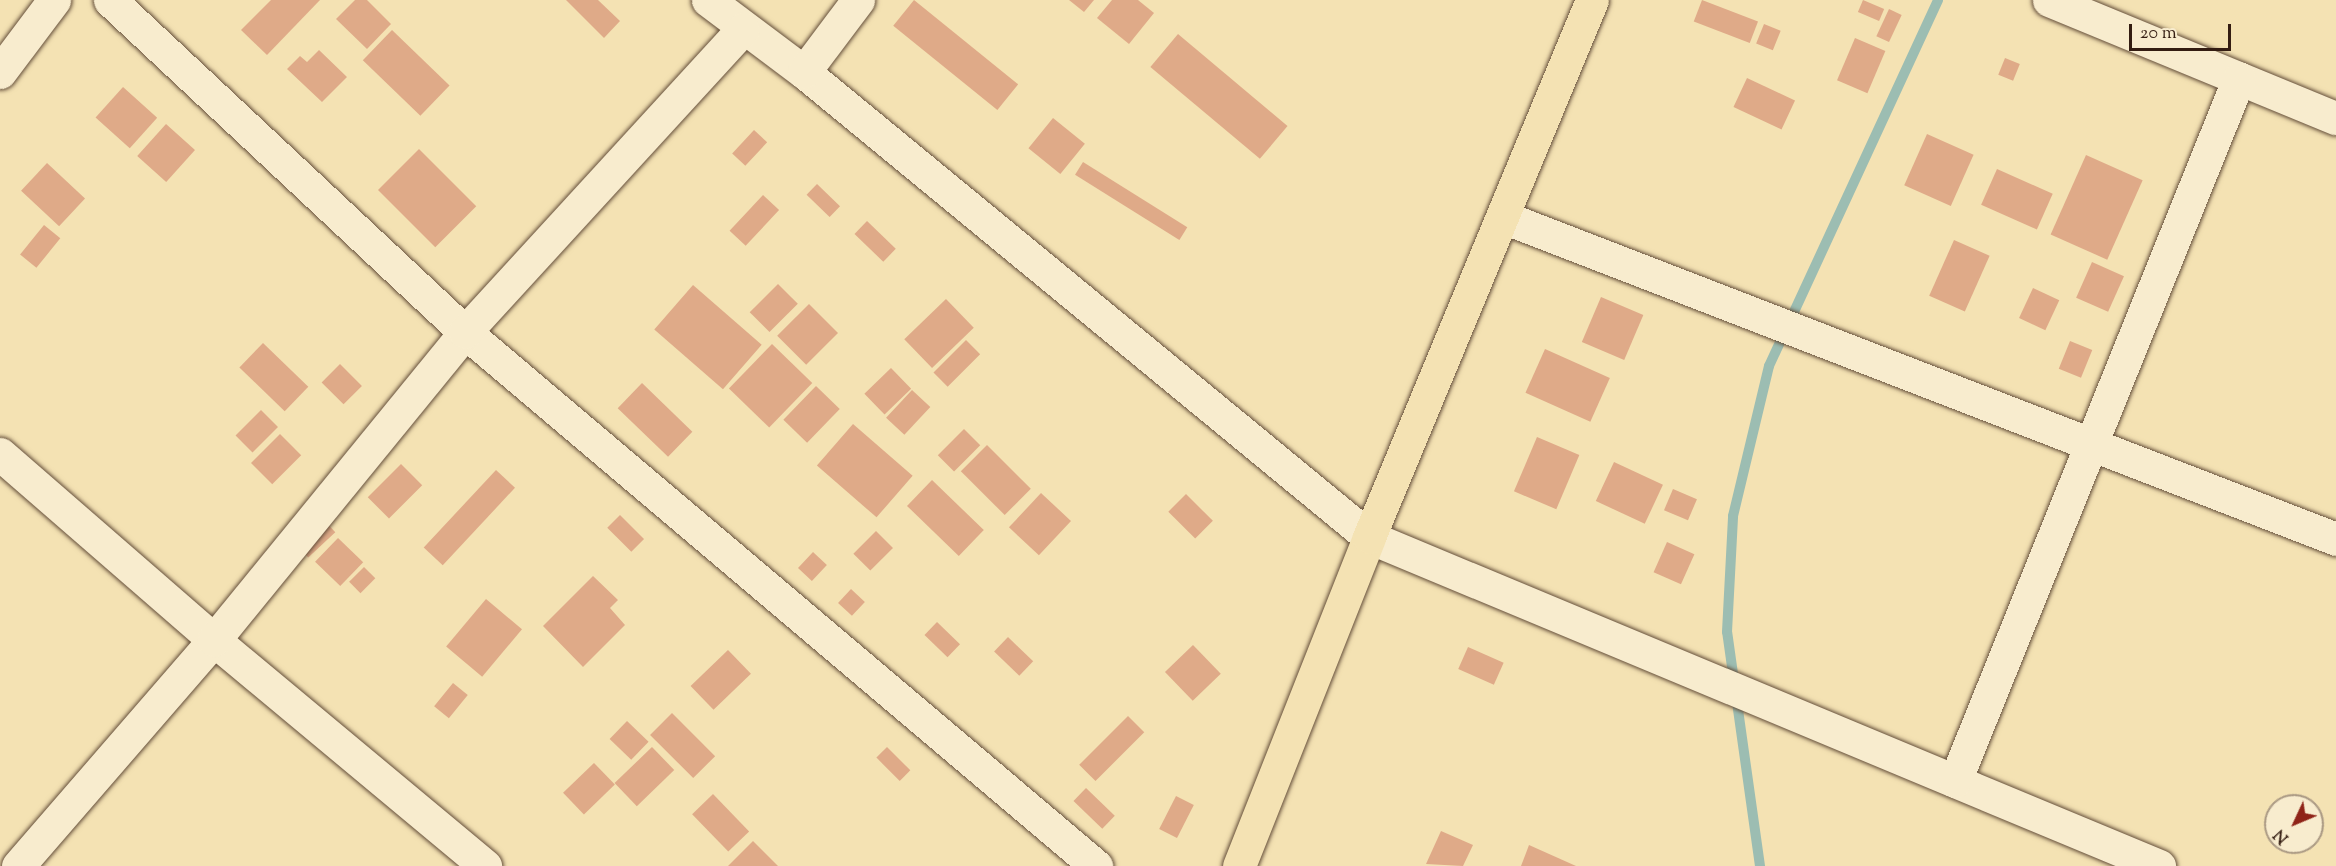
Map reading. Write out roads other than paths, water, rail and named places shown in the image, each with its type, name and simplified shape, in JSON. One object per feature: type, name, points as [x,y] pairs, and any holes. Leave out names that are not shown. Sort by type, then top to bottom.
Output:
[{"type":"main road","points":[[1239,866],[1369,537],[1592,0]]},
{"type":"street","points":[[0,72],[54,0]]},
{"type":"street","points":[[110,0],[465,332],[1096,866]]},
{"type":"street","points":[[708,0],[743,29],[804,72],[1369,537],[2159,866]]},
{"type":"street","points":[[804,72],[858,0]]},
{"type":"street","points":[[2049,0],[2336,118]]},
{"type":"street","points":[[18,866],[214,640],[465,332],[743,29]]},
{"type":"street","points":[[1955,781],[2239,78]]},
{"type":"street","points":[[1503,217],[2336,539]]},
{"type":"street","points":[[0,454],[214,640],[485,866]]},
{"type":"waterway","points":[[1760,866],[1727,632],[1733,516],[1769,366],[1938,0]]}]
